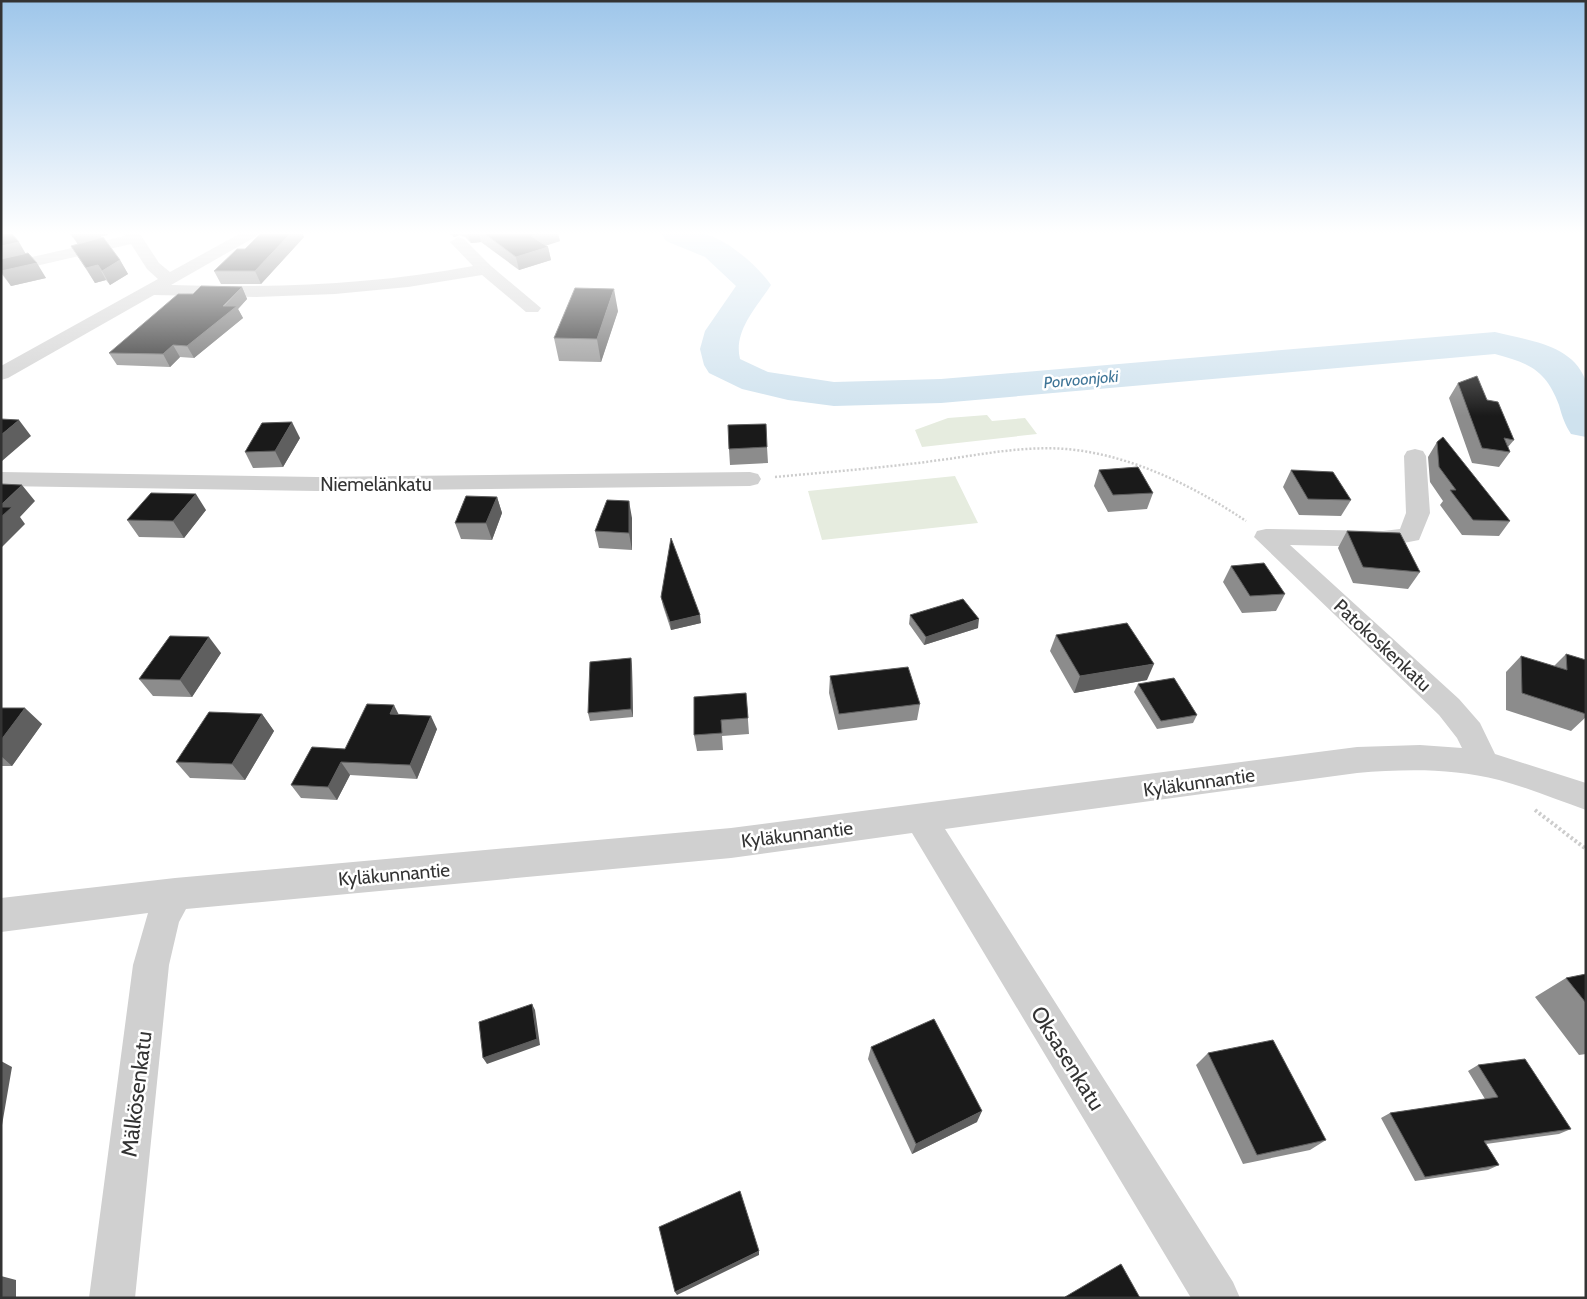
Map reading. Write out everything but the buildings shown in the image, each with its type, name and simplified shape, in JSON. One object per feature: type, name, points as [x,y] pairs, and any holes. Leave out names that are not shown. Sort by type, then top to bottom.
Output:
[{"type":"street","points":[[1,374],[143,295]]},
{"type":"street","points":[[517,295],[532,308]]},
{"type":"street","points":[[1266,536],[1383,539],[1410,535],[1418,513],[1415,456]]},
{"type":"street","name":"Niemelänkatu","points":[[1,479],[317,484],[750,479]]},
{"type":"street","name":"Patokoskenkatu","points":[[1266,536],[1449,707],[1469,731],[1485,764]]},
{"type":"street","name":"Kyläkunnantie","points":[[1,915],[176,894],[722,844],[1357,760],[1407,756],[1447,758],[1485,764],[1586,797]]},
{"type":"street","name":"Oksasenkatu","points":[[920,818],[1217,1298]]},
{"type":"street","name":"Mälkösenkatu","points":[[112,1298],[151,965],[162,921],[176,894]]},
{"type":"path","points":[[750,479],[876,468],[1016,450],[1054,448],[1095,453],[1181,482],[1236,514],[1266,536]]},
{"type":"shaded area","points":[[987,415],[992,421],[1025,418],[1037,434],[922,447],[915,430],[948,418]]},
{"type":"shaded area","points":[[955,476],[978,523],[822,540],[808,491]]},
{"type":"waterway","name":"Porvoonjoki","points":[[748,295],[723,331],[719,349],[723,365],[756,381],[788,388],[834,394],[941,391],[1495,343],[1535,354],[1557,368],[1570,385],[1586,425]]}]
